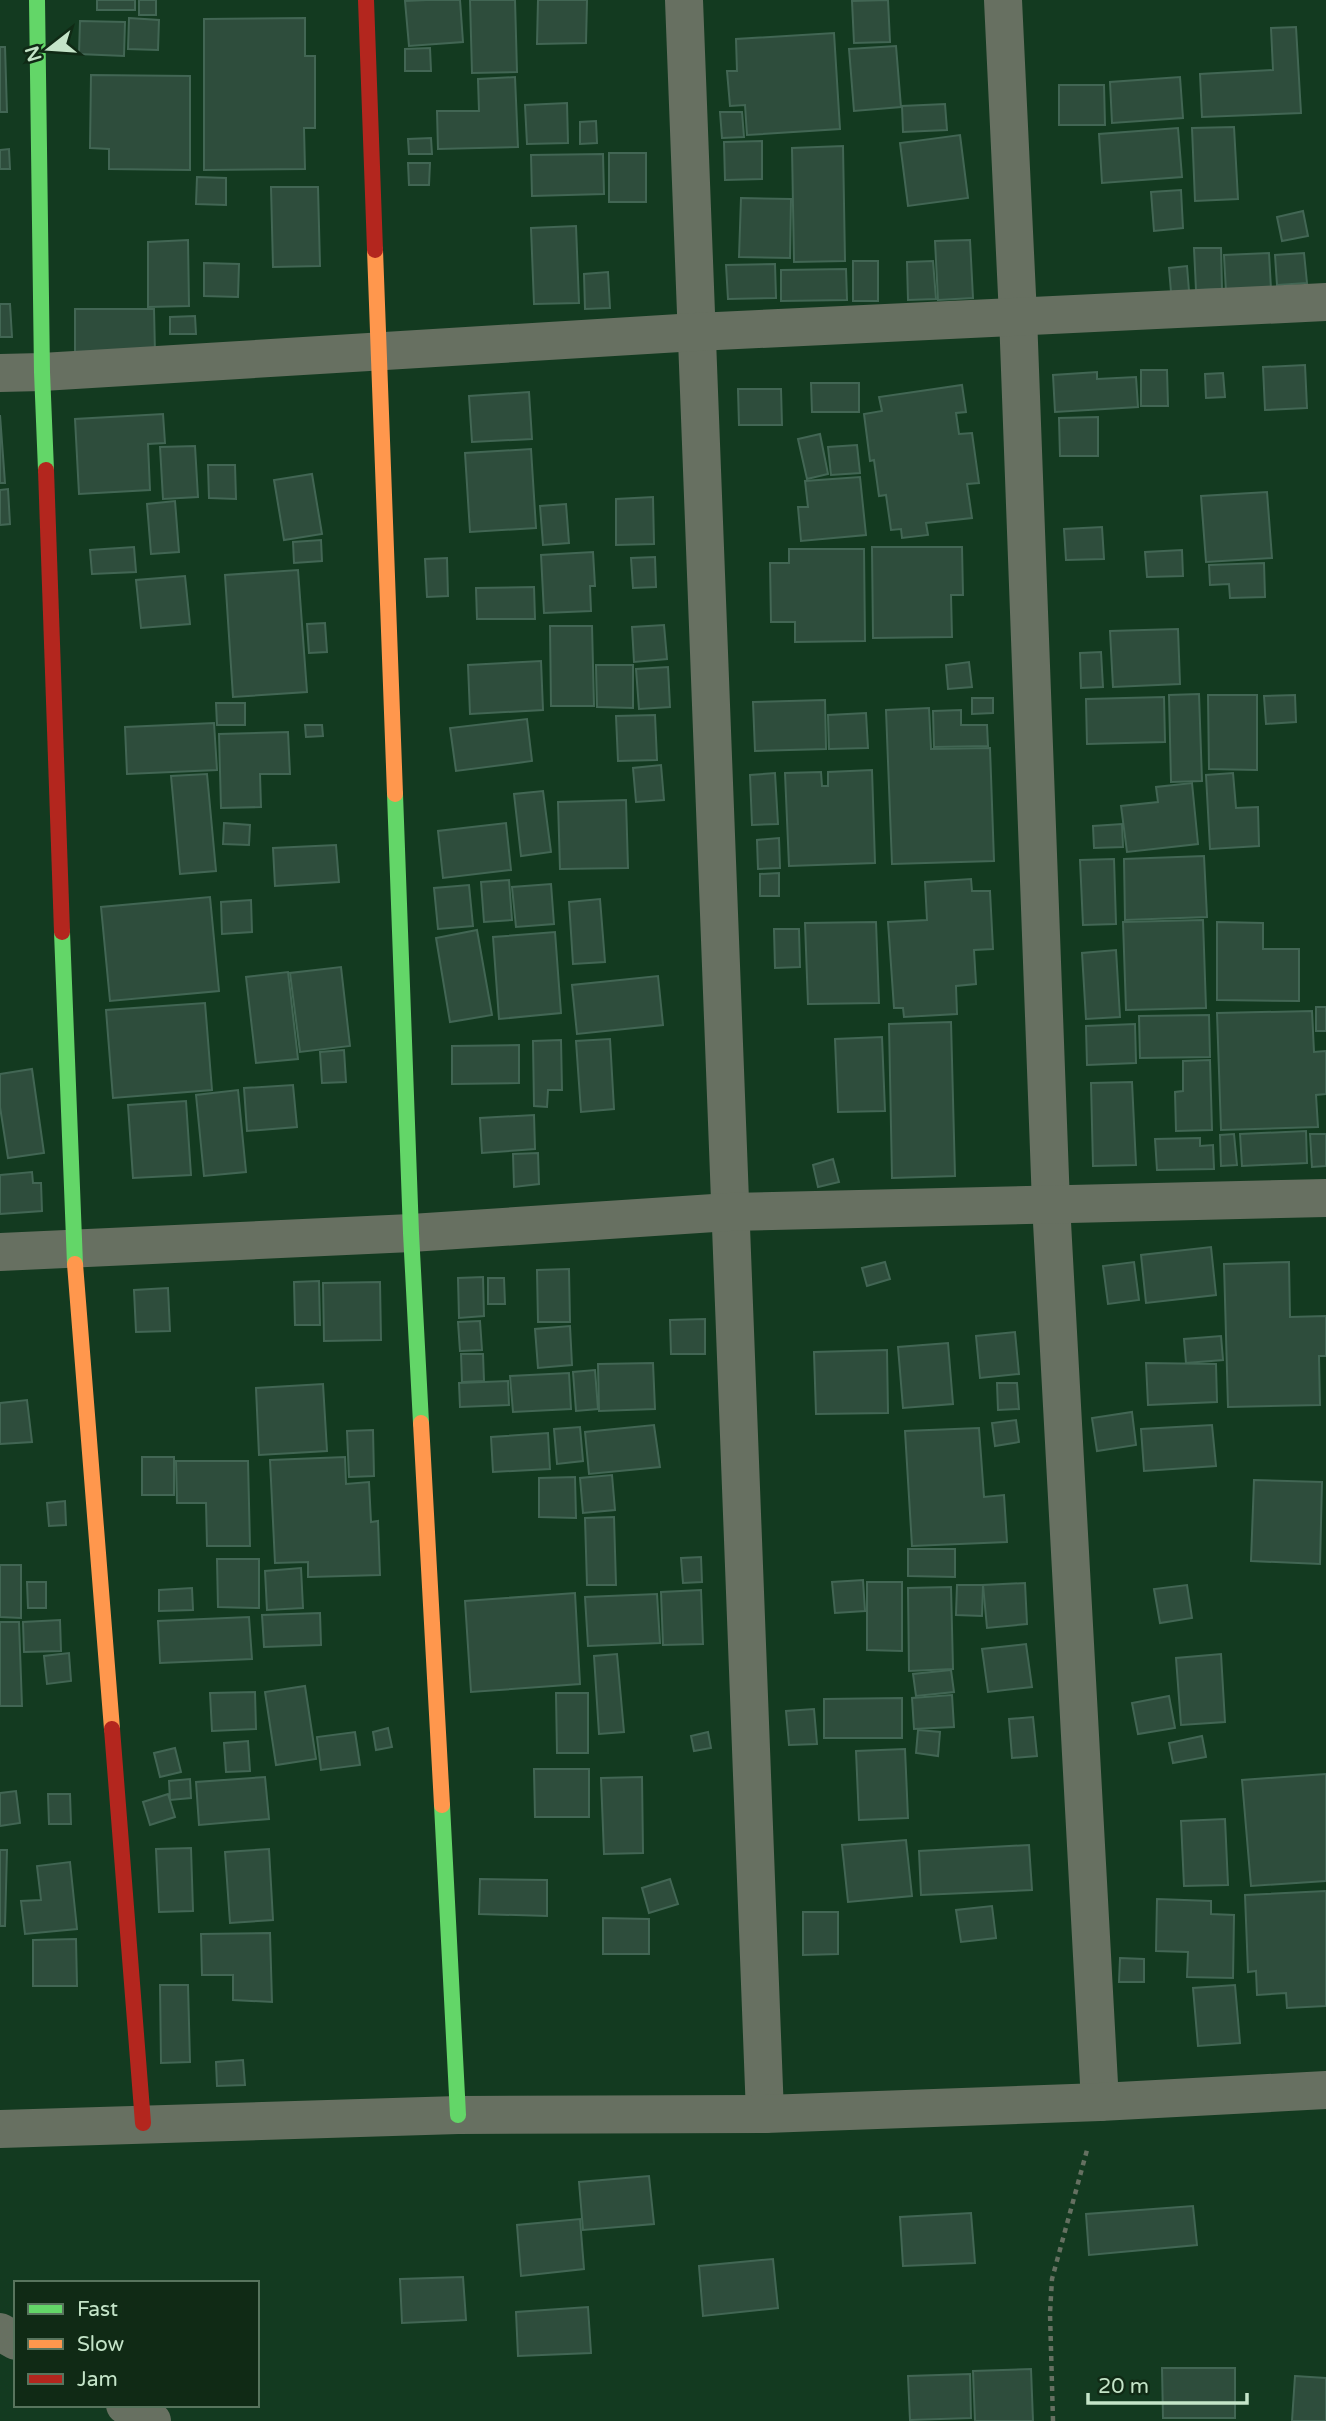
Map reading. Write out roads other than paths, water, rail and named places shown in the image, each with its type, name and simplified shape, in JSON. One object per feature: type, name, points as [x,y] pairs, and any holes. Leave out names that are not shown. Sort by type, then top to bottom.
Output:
[{"type":"street","points":[[37,0],[42,372],[74,1251],[143,2123]]},
{"type":"street","points":[[366,0],[411,1233],[458,2115]]},
{"type":"street","points":[[684,0],[765,2114]]},
{"type":"street","points":[[1003,0],[1018,316],[1051,1204],[1100,2102]]},
{"type":"street","points":[[0,373],[696,332],[1326,302]]},
{"type":"street","points":[[0,1252],[74,1251],[411,1233],[729,1212],[1326,1198]]},
{"type":"street","points":[[0,2129],[458,2115],[765,2114],[1100,2102],[1326,2090]]},
{"type":"street","points":[[128,2407],[152,2421]]}]
